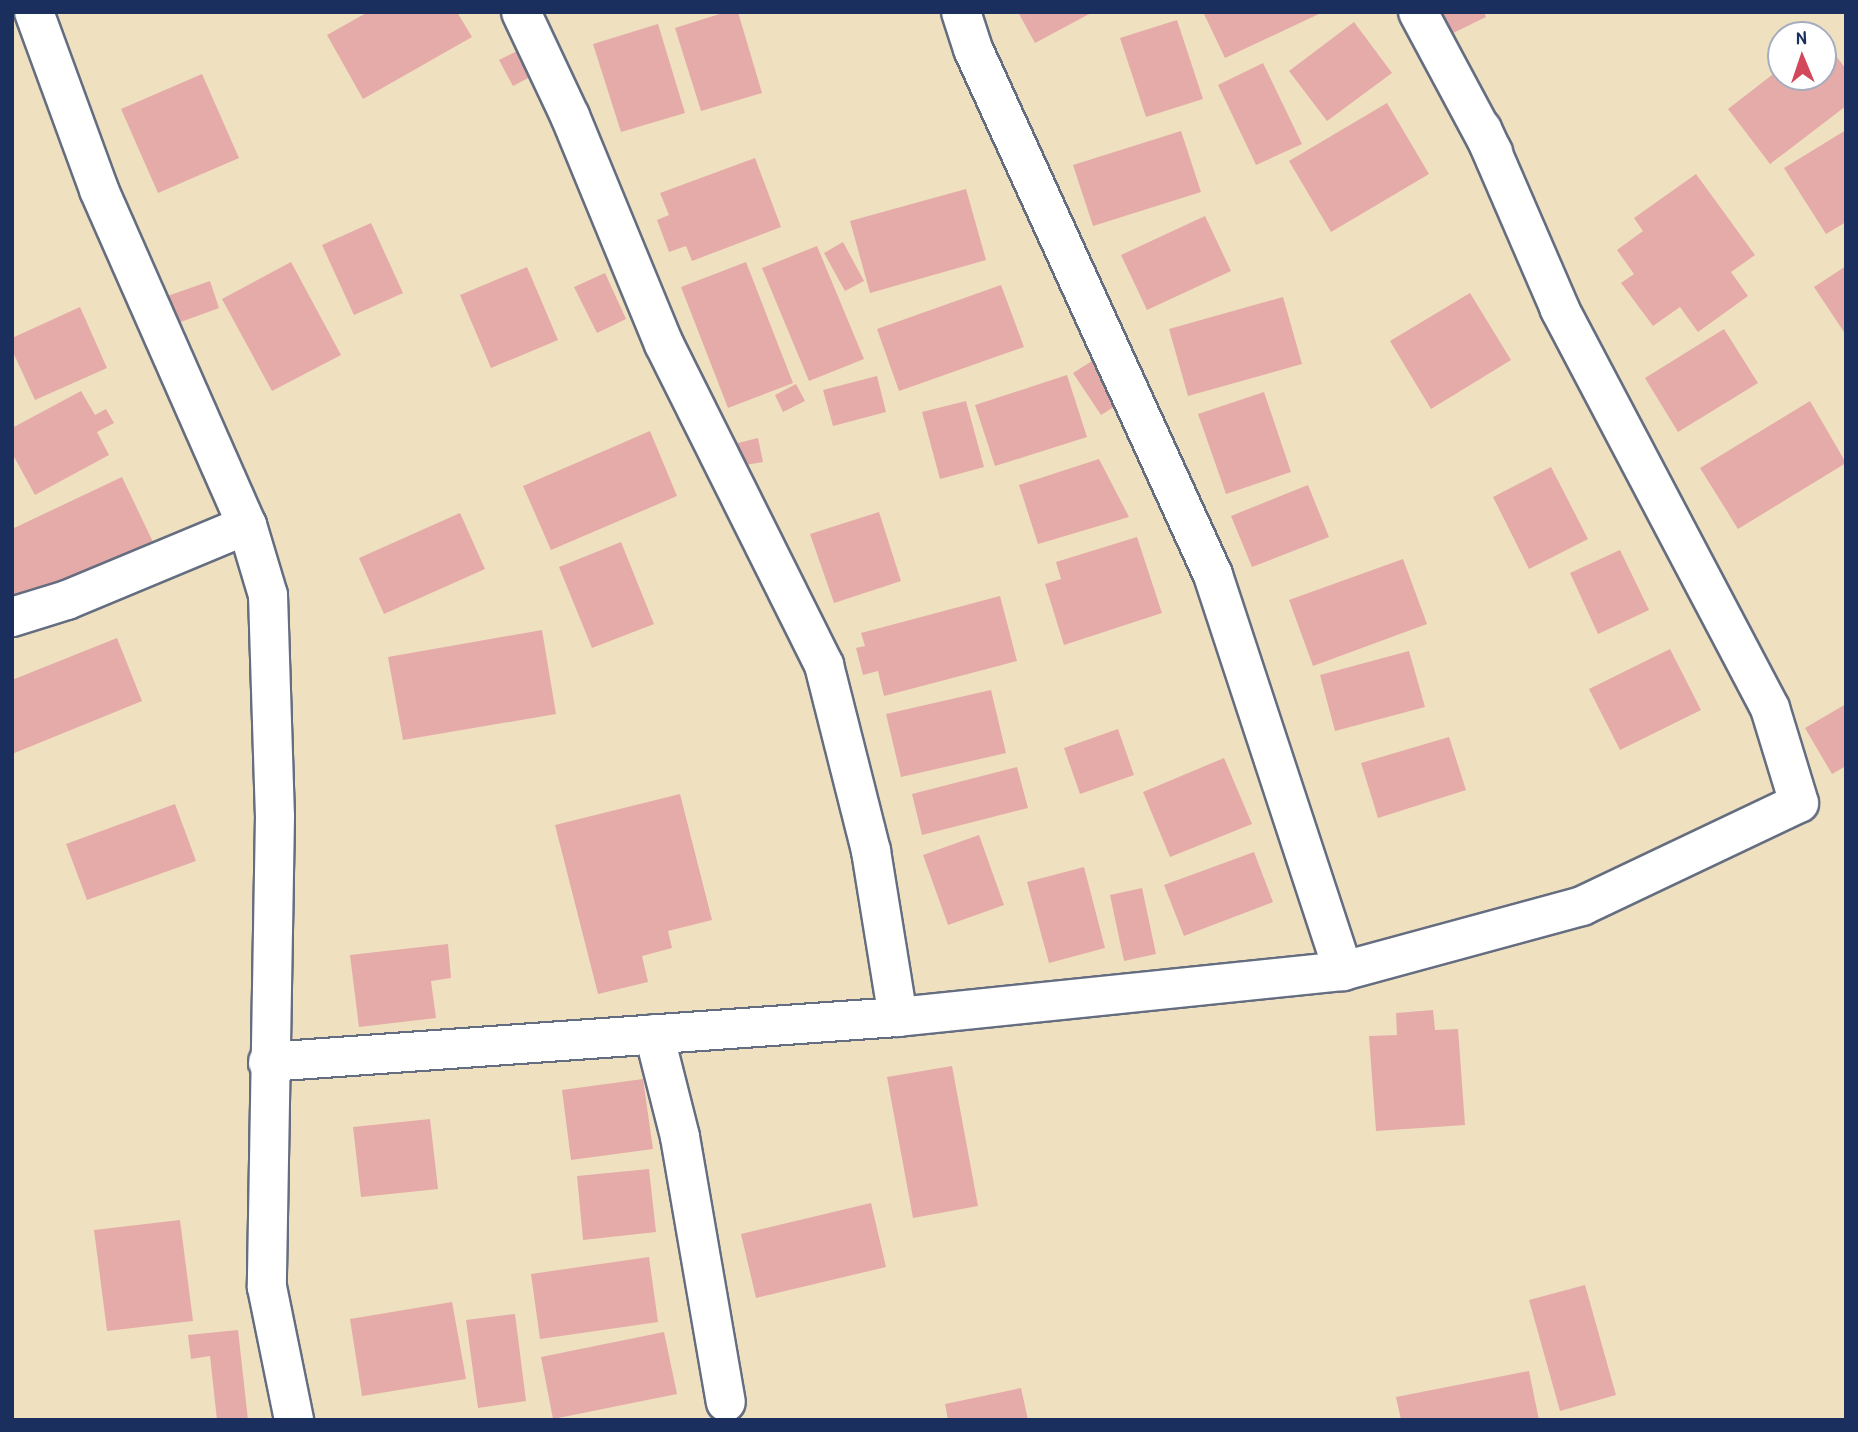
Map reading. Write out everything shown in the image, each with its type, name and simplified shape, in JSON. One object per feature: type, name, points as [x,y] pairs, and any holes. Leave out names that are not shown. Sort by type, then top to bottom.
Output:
[{"type":"street","points":[[34,12],[99,190],[247,525],[268,595],[273,670],[275,816],[268,1062],[267,1287],[294,1420]]},
{"type":"street","points":[[521,12],[570,116],[664,344],[824,665],[871,851],[898,1017]]},
{"type":"street","points":[[961,12],[973,50],[1213,575],[1343,971]]},
{"type":"street","points":[[1418,12],[1482,129],[1560,309],[1675,540]]},
{"type":"street","points":[[268,1062],[898,1017],[1343,971],[1582,906],[1799,803],[1770,708],[1560,309]]},
{"type":"street","points":[[12,617],[67,600],[247,525]]},
{"type":"street","points":[[654,1034],[680,1137],[726,1402]]},
{"type":"building","points":[[368,12],[457,12],[472,37],[363,99],[327,35]]},
{"type":"building","points":[[726,12],[738,12],[762,93],[701,111],[675,28]]},
{"type":"building","points":[[1018,12],[1093,12],[1035,43]]},
{"type":"building","points":[[1203,12],[1323,12],[1225,58]]},
{"type":"building","points":[[1431,12],[1484,12],[1486,17],[1443,38]]},
{"type":"building","points":[[1177,20],[1203,99],[1146,117],[1120,38]]},
{"type":"building","points":[[1354,22],[1392,73],[1327,121],[1289,71]]},
{"type":"building","points":[[658,24],[685,113],[621,132],[593,44]]},
{"type":"building","points":[[517,51],[530,77],[513,86],[499,60]]},
{"type":"building","points":[[1837,57],[1846,69],[1846,106],[1770,164],[1728,109],[1767,79],[1767,91],[1837,91]]},
{"type":"building","points":[[1263,63],[1302,144],[1256,165],[1218,85]]},
{"type":"building","points":[[202,74],[239,158],[158,193],[121,109]]},
{"type":"building","points":[[1387,103],[1429,174],[1331,232],[1289,161]]},
{"type":"building","points":[[1846,130],[1846,222],[1826,234],[1784,168]]},
{"type":"building","points":[[1181,131],[1201,192],[1093,226],[1073,165]]},
{"type":"building","points":[[755,158],[781,227],[692,261],[686,246],[669,252],[657,220],[669,215],[660,193]]},
{"type":"building","points":[[1696,174],[1755,255],[1731,272],[1748,296],[1698,332],[1680,307],[1653,326],[1621,283],[1634,274],[1617,250],[1643,231],[1634,218]]},
{"type":"building","points":[[966,189],[986,260],[870,293],[850,221]]},
{"type":"building","points":[[1205,216],[1231,271],[1147,310],[1121,255]]},
{"type":"building","points":[[371,223],[403,293],[354,315],[322,245]]},
{"type":"building","points":[[843,242],[864,281],[845,291],[824,253]]},
{"type":"building","points":[[817,246],[864,359],[809,381],[762,268]]},
{"type":"building","points":[[291,262],[341,355],[272,391],[222,299]]},
{"type":"building","points":[[746,262],[793,383],[728,408],[681,287]]},
{"type":"building","points":[[1846,266],[1846,335],[1814,287]]},
{"type":"building","points":[[527,267],[558,340],[491,368],[460,295]]},
{"type":"building","points":[[605,273],[626,319],[597,333],[574,287]]},
{"type":"building","points":[[210,281],[219,308],[178,323],[162,298]]},
{"type":"building","points":[[1001,285],[1024,347],[899,391],[877,329]]},
{"type":"building","points":[[1470,293],[1511,360],[1431,409],[1390,341]]},
{"type":"building","points":[[1283,297],[1302,364],[1188,396],[1169,329]]},
{"type":"building","points":[[80,307],[107,368],[35,400],[12,350],[12,338]]},
{"type":"building","points":[[1724,329],[1758,383],[1678,432],[1645,378]]},
{"type":"building","points":[[1092,361],[1120,403],[1101,415],[1073,373]]},
{"type":"building","points":[[1067,375],[1087,437],[995,466],[975,405]]},
{"type":"building","points":[[877,376],[886,412],[833,426],[823,390]]},
{"type":"building","points":[[796,384],[805,401],[783,412],[775,395]]},
{"type":"building","points":[[81,391],[95,415],[106,409],[114,423],[97,432],[109,455],[35,495],[12,453],[12,428]]},
{"type":"building","points":[[1264,392],[1291,472],[1226,494],[1198,414]]},
{"type":"building","points":[[966,401],[984,467],[940,479],[922,412]]},
{"type":"building","points":[[1810,401],[1846,463],[1738,529],[1700,468]]},
{"type":"building","points":[[650,431],[677,496],[551,550],[523,486]]},
{"type":"building","points":[[758,438],[763,462],[739,466],[734,444]]},
{"type":"building","points":[[1099,459],[1129,517],[1038,544],[1019,485]]},
{"type":"building","points":[[1551,467],[1588,539],[1529,569],[1493,497]]},
{"type":"building","points":[[122,477],[153,542],[12,609],[12,529]]},
{"type":"building","points":[[1308,485],[1329,537],[1252,567],[1231,516]]},
{"type":"building","points":[[879,512],[901,581],[834,603],[810,534]]},
{"type":"building","points":[[460,513],[485,569],[384,614],[359,558]]},
{"type":"building","points":[[1137,537],[1162,613],[1064,645],[1045,584],[1061,579],[1056,562]]},
{"type":"building","points":[[621,542],[654,624],[592,648],[559,567]]},
{"type":"building","points":[[1620,550],[1649,610],[1598,634],[1570,573]]},
{"type":"building","points":[[1403,559],[1427,624],[1313,666],[1289,600]]},
{"type":"building","points":[[1000,596],[1017,661],[884,696],[878,671],[863,675],[856,648],[865,646],[861,633]]},
{"type":"building","points":[[542,630],[556,714],[403,740],[388,657]]},
{"type":"building","points":[[117,638],[142,701],[12,754],[12,680]]},
{"type":"building","points":[[1670,649],[1701,710],[1620,750],[1589,689]]},
{"type":"building","points":[[1409,651],[1425,707],[1335,731],[1320,675]]},
{"type":"building","points":[[991,690],[1006,753],[901,777],[886,714]]},
{"type":"building","points":[[1846,704],[1846,766],[1832,774],[1805,728]]},
{"type":"building","points":[[1118,729],[1134,775],[1080,794],[1064,748]]},
{"type":"building","points":[[1449,737],[1466,790],[1378,818],[1361,763]]},
{"type":"building","points":[[1224,758],[1252,824],[1170,857],[1143,792]]},
{"type":"building","points":[[1017,767],[1028,808],[922,835],[912,794]]},
{"type":"building","points":[[680,794],[712,920],[668,931],[672,948],[642,956],[648,982],[598,994],[555,825]]},
{"type":"building","points":[[175,804],[196,861],[87,900],[66,844]]},
{"type":"building","points":[[979,835],[1004,905],[948,925],[923,855]]},
{"type":"building","points":[[1254,852],[1273,902],[1184,936],[1164,885]]},
{"type":"building","points":[[1084,867],[1105,948],[1049,963],[1027,882]]},
{"type":"building","points":[[1142,888],[1156,954],[1124,961],[1110,895]]},
{"type":"building","points":[[448,944],[451,978],[431,981],[436,1018],[359,1027],[350,955]]},
{"type":"building","points":[[1433,1010],[1435,1030],[1458,1029],[1465,1125],[1376,1131],[1369,1036],[1397,1035],[1396,1013]]},
{"type":"building","points":[[952,1066],[978,1206],[913,1218],[887,1077]]},
{"type":"building","points":[[643,1079],[653,1149],[571,1160],[562,1090]]},
{"type":"building","points":[[430,1119],[438,1189],[361,1197],[353,1127]]},
{"type":"building","points":[[649,1169],[656,1232],[583,1240],[577,1176]]},
{"type":"building","points":[[871,1203],[886,1267],[756,1298],[741,1234]]},
{"type":"building","points":[[180,1220],[193,1321],[107,1331],[94,1230]]},
{"type":"building","points":[[649,1257],[658,1322],[540,1339],[531,1274]]},
{"type":"building","points":[[1585,1285],[1616,1395],[1560,1411],[1529,1300]]},
{"type":"building","points":[[452,1302],[466,1379],[362,1396],[350,1319]]},
{"type":"building","points":[[515,1314],[526,1401],[478,1408],[466,1320]]},
{"type":"building","points":[[238,1330],[248,1420],[217,1420],[210,1356],[191,1359],[188,1335]]},
{"type":"building","points":[[664,1332],[677,1394],[553,1419],[541,1357]]},
{"type":"building","points":[[1529,1371],[1539,1420],[1401,1420],[1396,1397]]},
{"type":"building","points":[[1021,1388],[1028,1420],[948,1420],[945,1404]]}]
